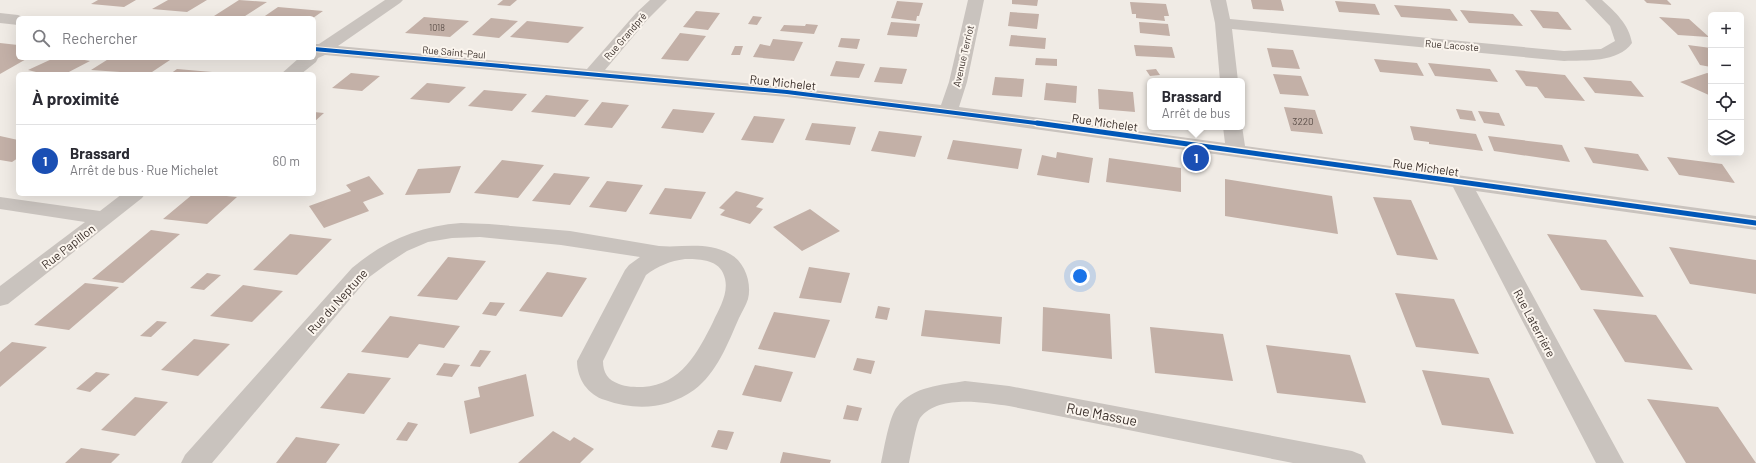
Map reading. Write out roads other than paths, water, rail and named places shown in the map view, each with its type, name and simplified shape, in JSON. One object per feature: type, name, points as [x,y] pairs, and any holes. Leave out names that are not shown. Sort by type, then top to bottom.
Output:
[{"type":"street","points":[[316,52],[395,0]]},
{"type":"street","name":"Rue Grandpré","points":[[592,74],[642,16],[659,0]]},
{"type":"street","name":"Avenue Terriot","points":[[948,111],[958,82],[976,0]]},
{"type":"street","points":[[1218,0],[1223,23],[1229,78]]},
{"type":"street","name":"Rue Lacoste","points":[[1223,23],[1564,56],[1602,55],[1617,49],[1624,43],[1618,27],[1593,0]]},
{"type":"street","points":[[0,18],[16,20]]},
{"type":"street","name":"Rue Saint-Paul","points":[[316,53],[592,74]]},
{"type":"street","points":[[292,72],[307,60]]},
{"type":"street","name":"Rue Michelet","points":[[592,74],[787,92],[948,111],[1756,223]]},
{"type":"street","points":[[1233,130],[1236,150]]},
{"type":"street","name":"Rue Laterrière","points":[[1460,182],[1610,463]]},
{"type":"street","name":"Rue Papillon","points":[[0,298],[132,196]]},
{"type":"street","points":[[0,203],[104,218]]},
{"type":"street","name":"Rue du Neptune","points":[[195,463],[360,273],[374,261],[394,248],[410,241],[443,232],[467,230],[587,241],[670,254],[700,252],[717,257],[724,261],[733,269],[737,278],[738,287],[736,299],[703,365],[683,384],[669,392],[644,397],[630,397],[609,392],[594,378],[591,373],[590,361],[637,270],[647,263],[670,254]]},
{"type":"street","name":"Rue Massue","points":[[895,463],[907,414],[919,403],[934,396],[965,391],[1009,396],[1352,463]]},
{"type":"place","name":"Brassard","points":[[1196,158]]}]
